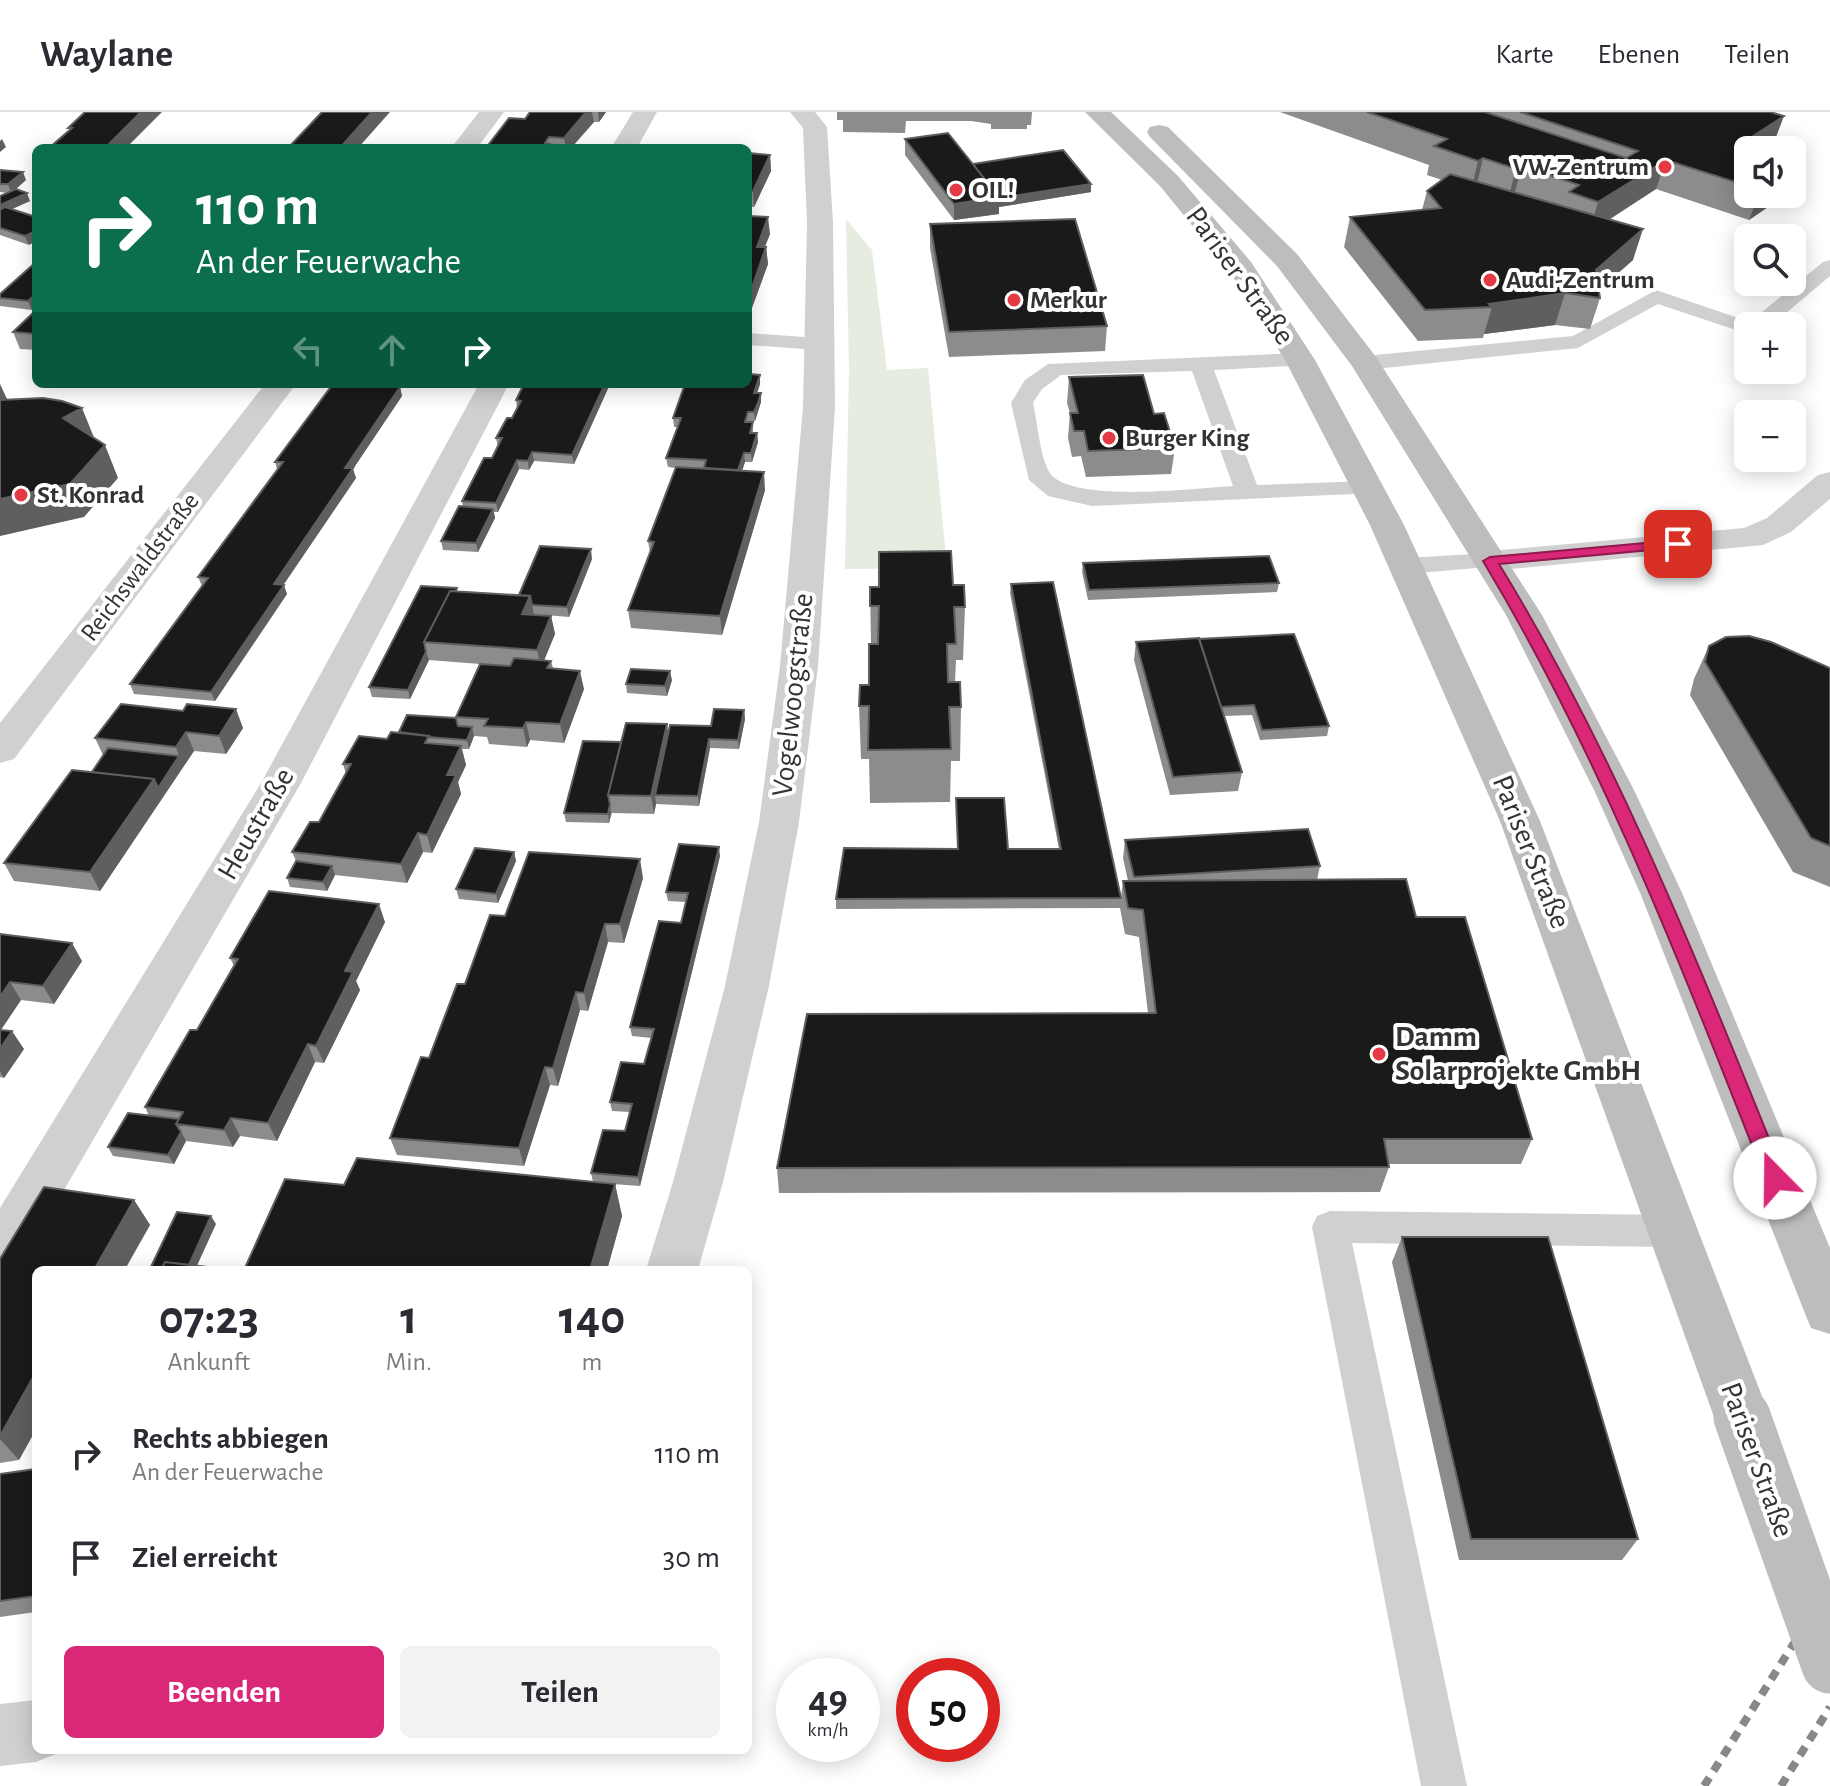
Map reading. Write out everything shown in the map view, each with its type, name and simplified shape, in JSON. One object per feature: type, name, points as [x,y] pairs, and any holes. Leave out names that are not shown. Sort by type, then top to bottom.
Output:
[{"type":"main road","name":"Pariser Straße","points":[[1097,112],[1169,181],[1241,268],[1300,360],[1407,566],[1520,821],[1674,1231],[1830,1665]]},
{"type":"main road","name":"Pariser Straße","points":[[1136,112],[1209,179],[1287,260],[1365,363],[1454,500],[1541,646],[1614,790],[1662,895],[1830,1311]]},
{"type":"street","points":[[467,144],[492,112]]},
{"type":"street","points":[[626,144],[645,112]]},
{"type":"street","name":"Vogelwoogstraße","points":[[673,1266],[698,1182],[747,986],[779,822],[799,666],[819,407],[817,143],[815,127],[802,112]]},
{"type":"street","name":"Reichswaldstraße","points":[[0,750],[278,388]]},
{"type":"street","name":"Heustraße","points":[[0,1253],[281,783],[492,388]]},
{"type":"street","points":[[1490,561],[1751,538],[1779,525],[1830,482]]},
{"type":"street","points":[[0,1735],[32,1731]]},
{"type":"lane","points":[[1775,312],[1830,266]]},
{"type":"lane","points":[[1365,363],[1578,342],[1656,296],[1734,323]]},
{"type":"lane","points":[[752,339],[819,344]]},
{"type":"lane","points":[[1300,360],[1056,369],[1033,385],[1022,403],[1037,475],[1057,491],[1092,499],[1367,488]]},
{"type":"lane","points":[[1201,365],[1248,493]]},
{"type":"lane","points":[[1407,566],[1490,561]]},
{"type":"lane","points":[[1444,1786],[1330,1227],[1674,1231]]},
{"type":"shaded area","points":[[846,219],[872,250],[887,370],[928,368],[947,568],[845,569],[849,371]]},
{"type":"building","points":[[85,112],[141,112],[109,144],[54,144],[72,128],[68,128]]},
{"type":"building","points":[[322,112],[372,112],[344,144],[292,144]]},
{"type":"building","points":[[530,112],[586,112],[564,138],[549,137],[545,143],[550,144],[489,144],[509,118],[525,119]]},
{"type":"building","name":"VW-Zentrum","points":[[1367,112],[1485,112],[1626,158],[1638,151],[1520,112],[1770,112],[1784,116],[1753,136],[1734,136],[1734,182],[1666,160],[1598,202],[1569,192],[1579,185],[1522,166],[1516,169],[1483,158],[1478,161],[1434,146],[1447,139]]},
{"type":"building","points":[[948,133],[999,197],[954,204],[905,139]]},
{"type":"building","points":[[1063,150],[1091,184],[999,198],[973,164]]},
{"type":"building","points":[[752,153],[770,155],[753,191]]},
{"type":"building","points":[[0,170],[23,172],[8,184],[0,184]]},
{"type":"building","name":"Audi-Zentrum","points":[[1450,174],[1643,229],[1596,270],[1600,298],[1565,293],[1489,304],[1492,307],[1425,310],[1350,217],[1441,208],[1427,191]]},
{"type":"building","points":[[16,189],[27,193],[0,205],[0,196]]},
{"type":"building","points":[[5,207],[32,216],[32,233],[25,236],[0,228],[0,210]]},
{"type":"building","points":[[752,216],[768,217],[757,247],[766,247],[752,287]]},
{"type":"building","name":"Merkur","points":[[1075,219],[1107,326],[949,332],[930,224]]},
{"type":"building","points":[[32,266],[32,298],[28,301],[0,298],[0,294]]},
{"type":"building","points":[[32,314],[32,334],[13,332]]},
{"type":"building","points":[[752,374],[760,375],[754,393],[761,393],[758,403],[754,412],[748,412],[745,422],[753,422],[750,433],[757,433],[751,453],[744,453],[738,470],[704,468],[706,460],[666,458],[681,418],[673,418],[684,388],[752,388]]},
{"type":"building","points":[[1143,375],[1154,414],[1164,413],[1175,448],[1088,451],[1084,431],[1074,431],[1070,413],[1078,413],[1069,377]]},
{"type":"building","points":[[330,388],[399,388],[345,468],[353,468],[274,584],[284,585],[211,692],[130,684],[208,578],[198,577],[283,462],[275,462]]},
{"type":"building","points":[[522,388],[603,388],[572,455],[532,452],[528,461],[517,460],[496,503],[462,501],[484,458],[492,458],[502,438],[496,438],[521,401],[516,400]]},
{"type":"building","points":[[43,398],[82,408],[63,418],[105,445],[70,484],[0,499],[0,400]]},
{"type":"building","points":[[676,467],[764,472],[720,616],[628,610],[654,542],[648,541]]},
{"type":"building","points":[[459,506],[493,509],[476,543],[441,541]]},
{"type":"building","points":[[540,546],[591,549],[567,607],[532,605],[530,596],[519,595]]},
{"type":"building","points":[[951,551],[953,585],[964,585],[965,607],[954,607],[956,644],[947,644],[948,682],[960,682],[961,707],[949,707],[951,749],[868,750],[869,706],[859,706],[860,685],[869,685],[869,644],[878,644],[879,606],[870,606],[870,587],[879,587],[879,552]]},
{"type":"building","points":[[1269,556],[1279,583],[1089,590],[1083,563]]},
{"type":"building","points":[[1053,582],[1121,898],[836,899],[844,848],[958,849],[956,798],[1004,798],[1008,849],[1061,849],[1011,584]]},
{"type":"building","points":[[421,586],[457,588],[450,591],[424,642],[426,652],[408,690],[369,687]]},
{"type":"building","points":[[450,591],[530,596],[522,614],[551,616],[537,650],[424,642]]},
{"type":"building","points":[[1294,634],[1329,726],[1262,730],[1254,705],[1221,707],[1199,639]]},
{"type":"building","points":[[1749,636],[1771,642],[1830,668],[1830,846],[1811,838],[1705,662],[1709,646],[1726,637]]},
{"type":"building","points":[[1199,638],[1242,772],[1173,777],[1136,642]]},
{"type":"building","points":[[514,658],[551,661],[547,668],[580,671],[560,724],[526,722],[523,728],[484,726],[488,719],[456,717],[480,664],[510,666]]},
{"type":"building","points":[[631,669],[670,671],[665,686],[626,684]]},
{"type":"building","points":[[121,704],[183,711],[187,704],[236,709],[219,736],[186,732],[176,747],[95,738]]},
{"type":"building","points":[[714,709],[744,710],[738,740],[709,739],[698,796],[655,795],[670,725],[711,726]]},
{"type":"building","points":[[407,715],[456,718],[458,726],[472,727],[467,740],[399,732]]},
{"type":"building","points":[[626,723],[667,724],[651,796],[608,795]]},
{"type":"building","points":[[391,732],[429,736],[425,743],[461,746],[447,775],[456,775],[427,835],[418,833],[401,864],[292,852],[310,822],[319,822],[351,764],[343,764],[359,736],[387,739]]},
{"type":"building","points":[[583,741],[621,742],[608,795],[608,814],[564,813]]},
{"type":"building","points":[[108,748],[179,756],[158,788],[154,779],[92,772]]},
{"type":"building","points":[[72,770],[154,779],[90,872],[4,863]]},
{"type":"building","points":[[1308,829],[1320,866],[1134,877],[1125,840]]},
{"type":"building","points":[[679,844],[719,847],[638,1177],[591,1173],[603,1130],[625,1131],[632,1104],[610,1102],[621,1062],[644,1064],[654,1029],[630,1027],[659,921],[681,923],[688,893],[666,892]]},
{"type":"building","points":[[475,848],[514,852],[496,894],[456,889]]},
{"type":"building","points":[[529,852],[640,859],[620,924],[605,924],[584,993],[576,992],[553,1068],[545,1067],[519,1148],[390,1138],[421,1057],[429,1058],[457,984],[465,984],[490,915],[505,916]]},
{"type":"building","points":[[296,861],[332,866],[323,882],[287,878]]},
{"type":"building","points":[[1406,879],[1416,917],[1465,917],[1532,1139],[1384,1139],[1389,1167],[777,1168],[807,1014],[1156,1013],[1143,910],[1128,908],[1123,881]]},
{"type":"building","points":[[269,891],[379,904],[345,971],[353,972],[316,1046],[308,1044],[268,1123],[231,1118],[224,1130],[176,1124],[183,1112],[145,1107],[190,1030],[197,1030],[238,959],[230,958]]},
{"type":"building","points":[[0,934],[72,943],[43,986],[10,982],[0,997]]},
{"type":"building","points":[[0,1030],[12,1031],[0,1049]]},
{"type":"building","points":[[128,1113],[179,1119],[176,1124],[181,1132],[168,1155],[108,1147]]},
{"type":"building","points":[[357,1158],[615,1184],[591,1266],[246,1266],[285,1179],[344,1185]]},
{"type":"building","points":[[44,1187],[134,1200],[96,1266],[32,1266],[32,1379],[0,1436],[0,1259]]},
{"type":"building","points":[[177,1212],[211,1216],[189,1265],[165,1262],[163,1266],[151,1266]]},
{"type":"building","points":[[1402,1237],[1548,1237],[1638,1539],[1471,1539]]},
{"type":"building","points":[[165,1262],[199,1266],[163,1266]]},
{"type":"building","points":[[32,1470],[32,1597],[0,1601],[0,1474]]},
{"type":"railway","points":[[1704,1786],[1830,1586]]},
{"type":"railway","points":[[1781,1786],[1830,1707]]},
{"type":"place","name":"VW-Zentrum","points":[[1665,167]]},
{"type":"place","name":"OIL!","points":[[956,190]]},
{"type":"place","name":"Audi-Zentrum","points":[[1490,280]]},
{"type":"place","name":"Merkur","points":[[1014,300]]},
{"type":"place","name":"Burger King","points":[[1109,438]]},
{"type":"place","name":"St. Konrad","points":[[21,495]]},
{"type":"place","name":"Damm Solarprojekte GmbH","points":[[1379,1054]]},
{"type":"route","points":[[1678,544],[1490,561],[1534,633],[1614,790],[1662,895],[1775,1178]]}]
